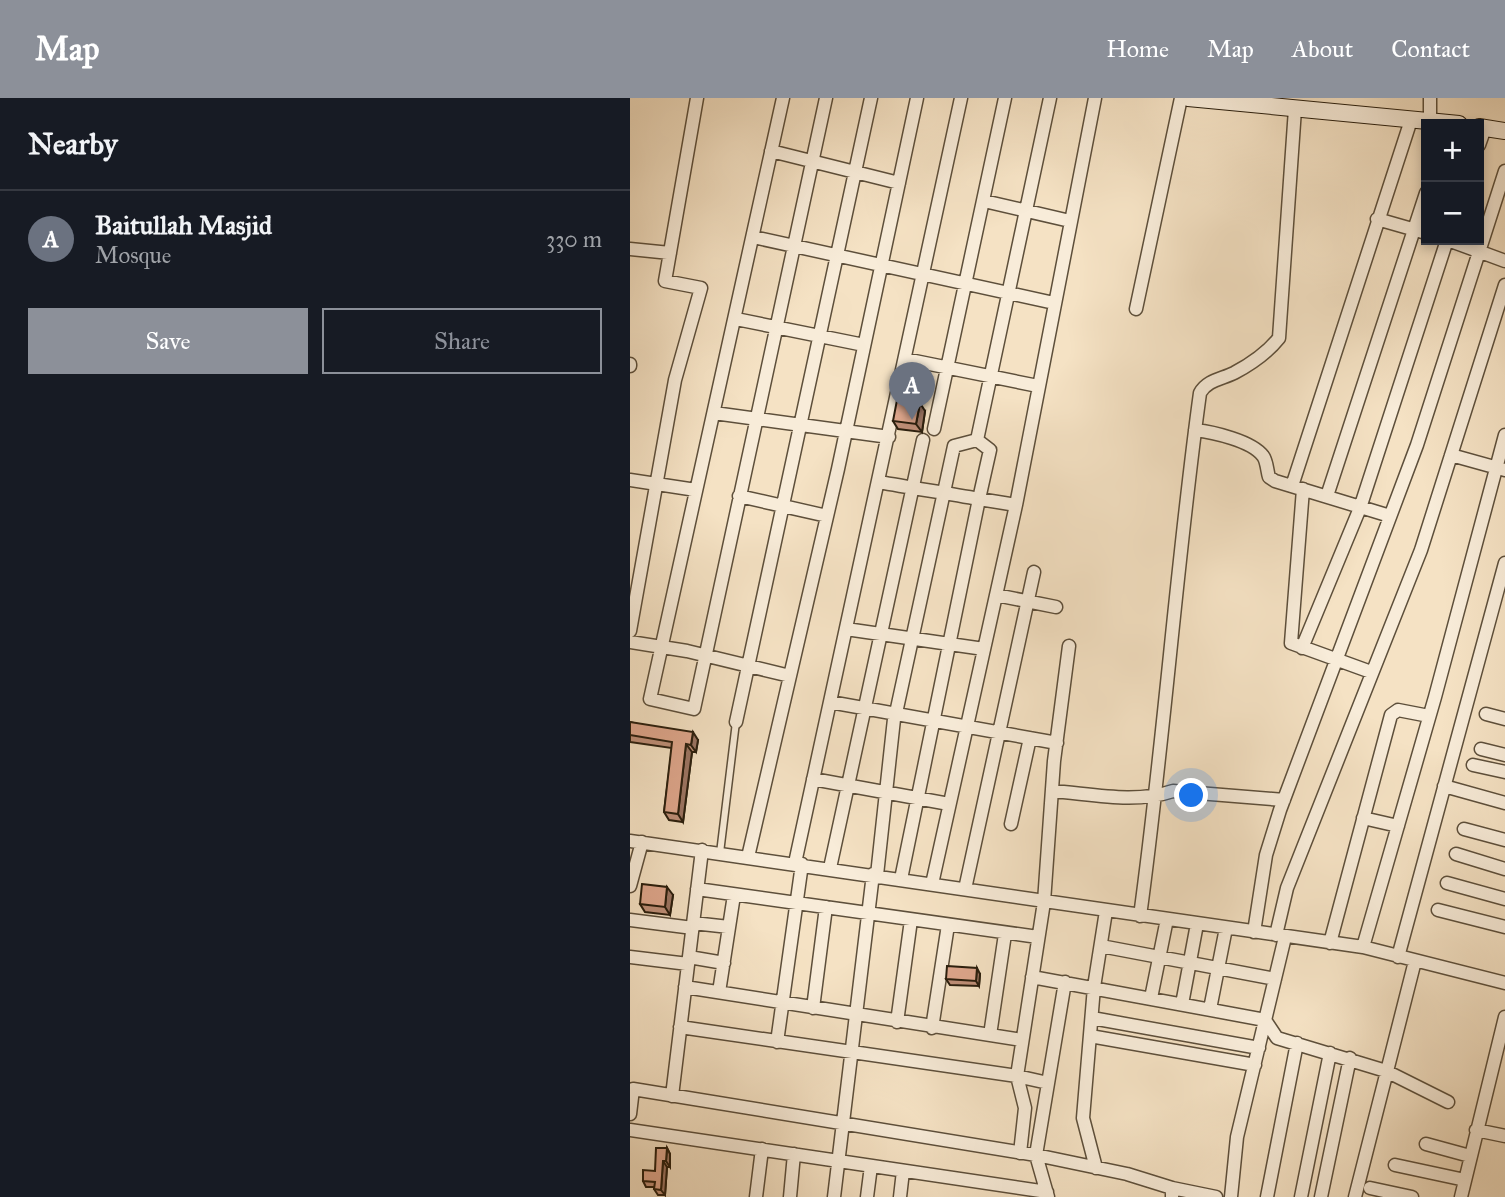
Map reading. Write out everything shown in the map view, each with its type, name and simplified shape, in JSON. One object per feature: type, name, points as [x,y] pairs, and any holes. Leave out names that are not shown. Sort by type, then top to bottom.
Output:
[{"type":"main road","points":[[1188,98],[1421,121]]},
{"type":"main road","points":[[1484,127],[1505,131]]},
{"type":"street","points":[[630,631],[676,380],[701,288],[665,281],[697,98]]},
{"type":"street","points":[[783,98],[650,699],[694,709],[826,98]]},
{"type":"street","points":[[736,722],[839,256],[871,98]]},
{"type":"street","points":[[748,857],[846,431],[917,98]]},
{"type":"street","points":[[777,1041],[797,903],[799,864],[813,779],[961,98]]},
{"type":"street","points":[[934,429],[1005,98]]},
{"type":"street","points":[[978,440],[1050,98]]},
{"type":"street","points":[[932,884],[1016,505],[1095,98]]},
{"type":"street","points":[[1136,309],[1181,98]]},
{"type":"street","points":[[1430,98],[1430,119]]},
{"type":"street","points":[[1140,916],[1157,797],[1195,430],[1203,386],[1234,373],[1269,351],[1279,338],[1296,109]]},
{"type":"street","points":[[1371,673],[1291,643],[1298,487],[1377,219],[1411,120]]},
{"type":"street","points":[[771,151],[899,183]]},
{"type":"street","points":[[1254,932],[1266,855],[1284,800],[1417,445],[1505,171]]},
{"type":"street","points":[[984,201],[1070,221]]},
{"type":"street","points":[[1327,496],[1421,207]]},
{"type":"street","points":[[1377,219],[1421,231]]},
{"type":"street","points":[[753,237],[1054,303]]},
{"type":"street","points":[[1302,648],[1360,508],[1446,245]]},
{"type":"street","points":[[1461,245],[1505,261]]},
{"type":"street","points":[[630,249],[670,253]]},
{"type":"street","points":[[1231,1197],[1237,1137],[1275,979],[1287,888],[1421,550],[1505,285]]},
{"type":"street","points":[[736,319],[864,345]]},
{"type":"street","points":[[905,359],[1038,386]]},
{"type":"street","points":[[714,413],[889,437]]},
{"type":"street","points":[[1195,430],[1217,432],[1259,452],[1265,458],[1269,477],[1390,516]]},
{"type":"street","points":[[1363,947],[1501,469],[1505,435]]},
{"type":"street","points":[[830,868],[923,440]]},
{"type":"street","points":[[834,1197],[895,713],[954,446],[978,440]]},
{"type":"street","points":[[901,879],[990,450],[978,440]]},
{"type":"street","points":[[1451,455],[1501,469]]},
{"type":"street","points":[[630,480],[696,490]]},
{"type":"street","points":[[879,482],[1016,505]]},
{"type":"street","points":[[739,496],[827,516]]},
{"type":"street","points":[[1398,957],[1505,563]]},
{"type":"street","points":[[965,889],[1034,572]]},
{"type":"street","points":[[996,595],[1056,607]]},
{"type":"street","points":[[846,629],[984,649]]},
{"type":"street","points":[[630,642],[790,676]]},
{"type":"street","points":[[1020,1153],[1025,1108],[1017,1076],[1044,902],[1052,792],[1069,646]]},
{"type":"street","points":[[830,702],[1057,743]]},
{"type":"street","points":[[1331,943],[1391,715],[1398,710],[1429,716]]},
{"type":"street","points":[[1486,714],[1505,719]]},
{"type":"street","points":[[1011,824],[1030,738]]},
{"type":"street","points":[[1480,749],[1505,755]]},
{"type":"street","points":[[1473,765],[1505,772]]},
{"type":"street","points":[[813,779],[949,804]]},
{"type":"street","points":[[1444,786],[1505,803]]},
{"type":"street","points":[[1052,792],[1157,797],[1173,791],[1284,800]]},
{"type":"street","points":[[1363,818],[1398,826]]},
{"type":"street","points":[[1464,829],[1505,840]]},
{"type":"street","points":[[630,886],[636,842],[1363,947],[1505,983]]},
{"type":"street","points":[[672,1096],[702,850]]},
{"type":"street","points":[[1456,854],[1505,869]]},
{"type":"street","points":[[1447,883],[1505,899]]},
{"type":"street","points":[[697,889],[1038,937]]},
{"type":"street","points":[[719,992],[734,895]]},
{"type":"street","points":[[813,1008],[826,907]]},
{"type":"street","points":[[1438,910],[1505,927]]},
{"type":"street","points":[[1096,1168],[1083,1118],[1094,987],[1106,911]]},
{"type":"street","points":[[1152,998],[1167,919]]},
{"type":"street","points":[[630,920],[729,927]]},
{"type":"street","points":[[897,1022],[911,920]]},
{"type":"street","points":[[1182,1004],[1197,924]]},
{"type":"street","points":[[932,1028],[948,925]]},
{"type":"street","points":[[1210,1009],[1226,928]]},
{"type":"street","points":[[989,1035],[1005,934]]},
{"type":"street","points":[[1101,946],[1275,979]]},
{"type":"street","points":[[630,957],[724,963]]},
{"type":"street","points":[[1356,1197],[1385,1071],[1415,961]]},
{"type":"street","points":[[1032,977],[1265,1020],[1277,1038],[1350,1058],[1385,1071],[1448,1102]]},
{"type":"street","points":[[630,1130],[840,1160],[903,1171],[985,1191],[1047,1195],[1036,1155],[1065,982]]},
{"type":"street","points":[[685,987],[932,1028],[1022,1040]]},
{"type":"street","points":[[1461,1197],[1505,1017]]},
{"type":"street","points":[[1092,1018],[1259,1048]]},
{"type":"street","points":[[681,1027],[1017,1076],[1048,1083]]},
{"type":"street","points":[[1090,1036],[1255,1065]]},
{"type":"street","points":[[1267,1197],[1297,1043]]},
{"type":"street","points":[[1301,1197],[1330,1053]]},
{"type":"street","points":[[1321,1197],[1350,1058]]},
{"type":"street","points":[[630,1114],[634,1089],[1036,1155],[1096,1168],[1172,1193],[1216,1197]]},
{"type":"street","points":[[1476,1130],[1505,1136]]},
{"type":"street","points":[[1426,1144],[1470,1156]]},
{"type":"street","points":[[756,1197],[762,1149]]},
{"type":"street","points":[[790,1197],[794,1153]]},
{"type":"street","points":[[1395,1165],[1465,1180]]},
{"type":"street","points":[[867,1197],[872,1166]]},
{"type":"street","points":[[900,1197],[903,1171]]},
{"type":"street","points":[[1370,1188],[1412,1197]]},
{"type":"lane","points":[[720,853],[736,722]]},
{"type":"building","points":[[897,400],[920,403],[916,424],[893,421]]},
{"type":"building","points":[[630,722],[693,732],[691,745],[686,744],[678,814],[664,812],[672,742],[630,735]]},
{"type":"building","points":[[642,884],[667,887],[665,907],[640,904]]},
{"type":"building","points":[[947,966],[977,968],[976,981],[946,979]]},
{"type":"building","points":[[656,1148],[667,1148],[666,1161],[663,1161],[661,1190],[654,1189],[655,1182],[643,1181],[643,1170],[655,1171]]},
{"type":"place","name":"Baitullah Masjid","points":[[912,420]]}]
